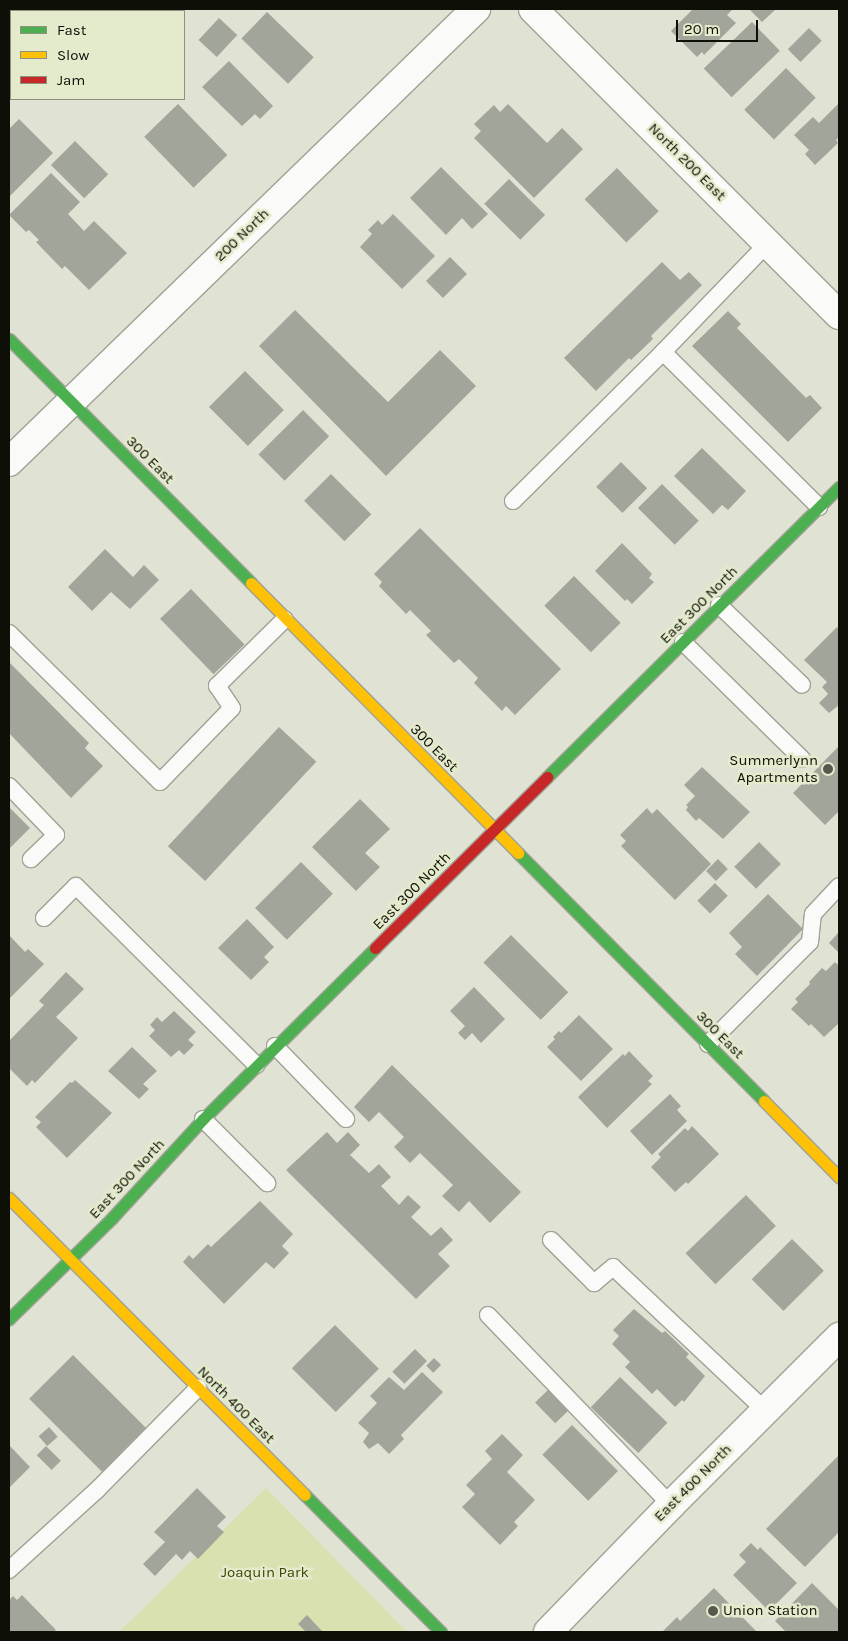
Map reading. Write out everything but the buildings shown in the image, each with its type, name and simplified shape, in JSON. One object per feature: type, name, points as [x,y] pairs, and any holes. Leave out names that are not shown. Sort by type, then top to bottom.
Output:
[{"type":"street","name":"200 North","points":[[9,462],[476,9]]},
{"type":"street","name":"North 200 East","points":[[533,9],[839,315]]},
{"type":"street","name":"300 East","points":[[9,339],[839,1177]]},
{"type":"street","name":"East 300 North","points":[[9,1319],[112,1218],[203,1118],[495,831],[839,486]]},
{"type":"street","name":"North 400 East","points":[[9,1198],[441,1632]]},
{"type":"street","name":"East 400 North","points":[[548,1632],[671,1505],[839,1337]]},
{"type":"lane","points":[[513,501],[663,352],[768,243]]},
{"type":"lane","points":[[663,352],[819,506]]},
{"type":"lane","points":[[719,605],[802,685]]},
{"type":"lane","points":[[9,633],[160,782],[232,708],[218,686],[285,619]]},
{"type":"lane","points":[[683,642],[802,759]]},
{"type":"lane","points":[[9,786],[56,835],[31,859]]},
{"type":"lane","points":[[44,918],[76,886],[256,1065]]},
{"type":"lane","points":[[708,1044],[810,942],[813,914],[839,886]]},
{"type":"lane","points":[[275,1046],[346,1119]]},
{"type":"lane","points":[[203,1118],[267,1183]]},
{"type":"lane","points":[[551,1240],[594,1283],[613,1267],[766,1410]]},
{"type":"lane","points":[[488,1315],[671,1505]]},
{"type":"lane","points":[[9,1570],[97,1490],[198,1388]]},
{"type":"green space","name":"Joaquin Park","points":[[266,1488],[407,1632],[119,1632]]},
{"type":"traffic: fast","points":[[9,339],[251,583]]},
{"type":"traffic: fast","points":[[547,777],[839,487]]},
{"type":"traffic: fast","points":[[518,853],[764,1101]]},
{"type":"traffic: fast","points":[[9,1319],[112,1218],[203,1119],[375,948]]},
{"type":"traffic: fast","points":[[305,1495],[441,1632]]},
{"type":"traffic: slow","points":[[251,583],[518,853]]},
{"type":"traffic: slow","points":[[764,1101],[839,1177]]},
{"type":"traffic: slow","points":[[9,1198],[305,1495]]},
{"type":"traffic: jam","points":[[375,948],[547,777]]},
{"type":"place","name":"Summerlynn Apartments","points":[[828,769]]},
{"type":"place","name":"Union Station","points":[[713,1611]]}]
